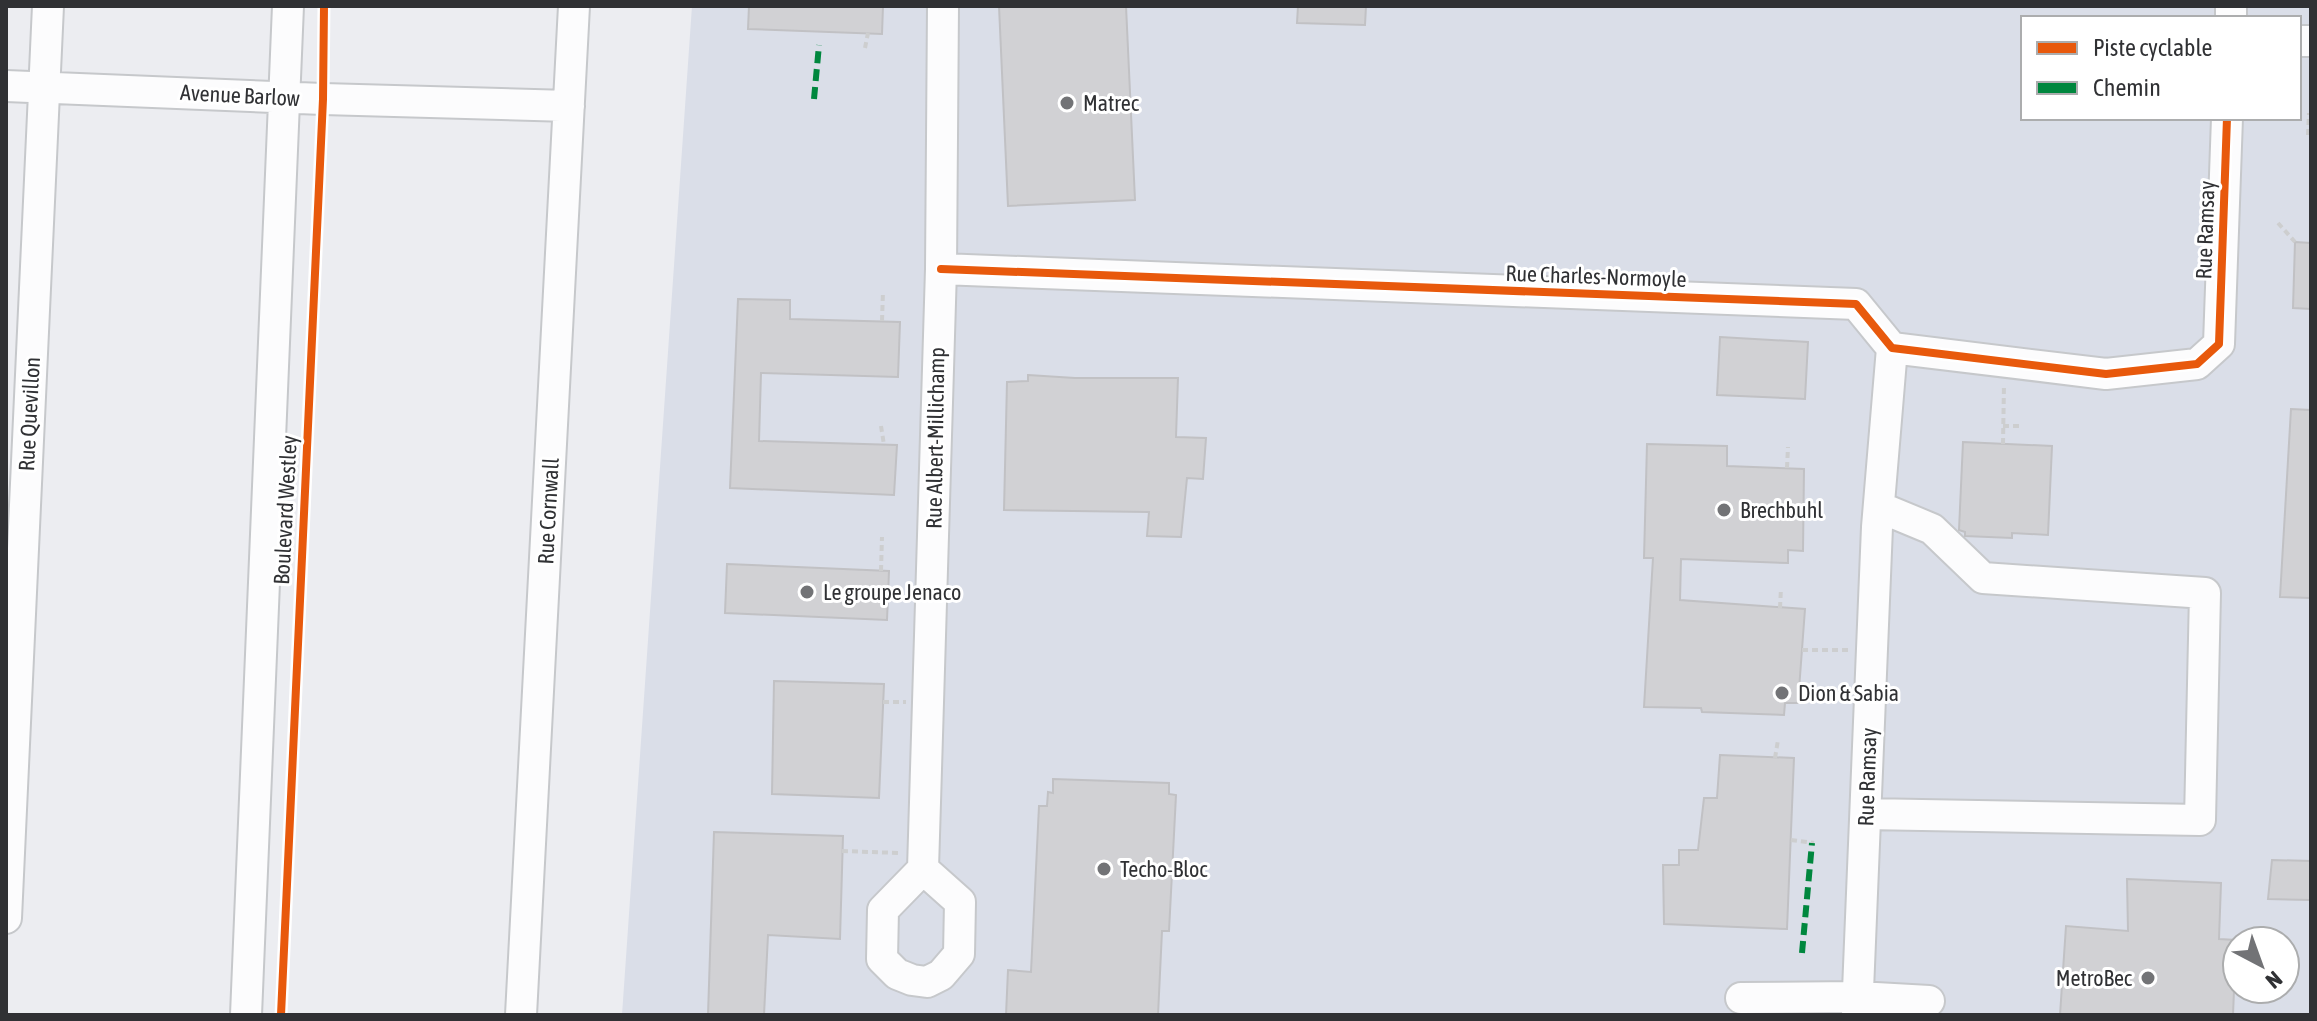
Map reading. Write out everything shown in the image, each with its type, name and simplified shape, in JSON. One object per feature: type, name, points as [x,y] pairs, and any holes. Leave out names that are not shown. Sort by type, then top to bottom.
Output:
[{"type":"street","name":"Rue Quevillon","points":[[6,918],[48,6]]},
{"type":"street","name":"Boulevard Westley","points":[[246,1015],[288,6]]},
{"type":"street","name":"Rue Cornwall","points":[[521,1015],[574,6]]},
{"type":"street","name":"Rue Albert-Millichamp","points":[[923,861],[941,269],[943,6]]},
{"type":"street","name":"Avenue Barlow","points":[[6,86],[569,106]]},
{"type":"street","name":"Rue Ramsay","points":[[2005,362],[2106,374],[2197,364],[2219,344],[2227,120]]},
{"type":"street","name":"Rue Charles-Normoyle","points":[[941,269],[1856,304],[1892,348]]},
{"type":"street","name":"Rue Ramsay","points":[[1857,1006],[1879,507],[1892,348]]},
{"type":"street","points":[[1892,348],[2005,362]]},
{"type":"street","points":[[1866,814],[2200,820],[2205,593],[1983,578],[1932,529],[1879,507]]},
{"type":"street","points":[[1741,998],[1857,1006],[1929,1001]]},
{"type":"path","points":[[865,48],[868,33]]},
{"type":"path","points":[[2308,135],[2309,113]]},
{"type":"path","points":[[2278,223],[2295,242]]},
{"type":"path","points":[[882,321],[883,291]]},
{"type":"path","points":[[2003,444],[2005,362]]},
{"type":"path","points":[[881,426],[884,445]]},
{"type":"path","points":[[2003,426],[2020,426]]},
{"type":"path","points":[[1787,468],[1788,447]]},
{"type":"path","points":[[881,571],[882,537]]},
{"type":"path","points":[[1780,608],[1781,588]]},
{"type":"path","points":[[1802,650],[1872,650]]},
{"type":"path","points":[[1775,758],[1778,740]]},
{"type":"path","points":[[1791,840],[1814,843]]},
{"type":"path","points":[[842,851],[923,861]]},
{"type":"shaded area","points":[[692,6],[2311,6],[2311,1015],[622,1015]]},
{"type":"building","points":[[749,6],[883,6],[882,34],[748,29]]},
{"type":"building","name":"Matrec","points":[[999,6],[1126,6],[1135,200],[1008,206]]},
{"type":"building","points":[[1298,6],[1366,6],[1365,25],[1297,23]]},
{"type":"building","points":[[2295,242],[2311,243],[2311,309],[2293,308]]},
{"type":"building","points":[[738,299],[790,300],[790,319],[900,322],[898,377],[761,373],[759,441],[897,445],[894,495],[730,488]]},
{"type":"building","points":[[1720,337],[1808,342],[1805,399],[1717,395]]},
{"type":"building","points":[[1028,375],[1178,378],[1176,437],[1206,438],[1203,479],[1187,478],[1181,537],[1147,536],[1149,512],[1004,510],[1007,382],[1028,381]]},
{"type":"building","points":[[2291,409],[2311,410],[2311,598],[2280,597]]},
{"type":"building","points":[[1963,442],[2052,446],[2048,535],[2012,533],[2012,538],[1965,536],[1965,532],[1959,530]]},
{"type":"building","points":[[1647,444],[1727,446],[1727,466],[1804,469],[1803,551],[1788,550],[1788,563],[1681,559],[1680,600],[1805,609],[1798,703],[1785,703],[1784,715],[1644,707],[1653,558],[1644,558]]},
{"type":"building","name":"Le groupe Jenaco","points":[[727,564],[889,571],[887,620],[725,613]]},
{"type":"building","points":[[774,681],[884,684],[879,798],[772,794]]},
{"type":"building","points":[[1720,755],[1794,758],[1787,929],[1664,924],[1663,865],[1679,865],[1679,850],[1698,850],[1704,798],[1717,798]]},
{"type":"building","name":"Techo-Bloc","points":[[1053,779],[1169,783],[1169,794],[1176,795],[1169,931],[1162,931],[1158,1015],[1006,1015],[1008,970],[1031,972],[1039,806],[1047,806],[1048,792],[1053,793]]},
{"type":"building","points":[[714,832],[843,836],[840,939],[768,935],[764,1015],[708,1015]]},
{"type":"building","points":[[2272,860],[2311,861],[2311,900],[2268,899]]},
{"type":"building","name":"MetroBec","points":[[2127,879],[2221,883],[2221,1005],[2233,1005],[2233,1015],[2060,1015],[2066,926],[2128,931]]},
{"type":"marked path","points":[[814,99],[819,45]]},
{"type":"marked path","points":[[1802,953],[1812,843]]},
{"type":"cycle path","points":[[281,1015],[323,99],[324,6]]},
{"type":"cycle path","points":[[941,269],[1856,304],[1892,348],[2106,374],[2197,364],[2219,344],[2227,120]]},
{"type":"place","name":"Matrec","points":[[1067,103]]},
{"type":"place","name":"Brechbuhl","points":[[1724,510]]},
{"type":"place","name":"Le groupe Jenaco","points":[[807,592]]},
{"type":"place","name":"Dion & Sabia","points":[[1782,693]]},
{"type":"place","name":"Techo-Bloc","points":[[1104,869]]},
{"type":"place","name":"MetroBec","points":[[2148,978]]}]
